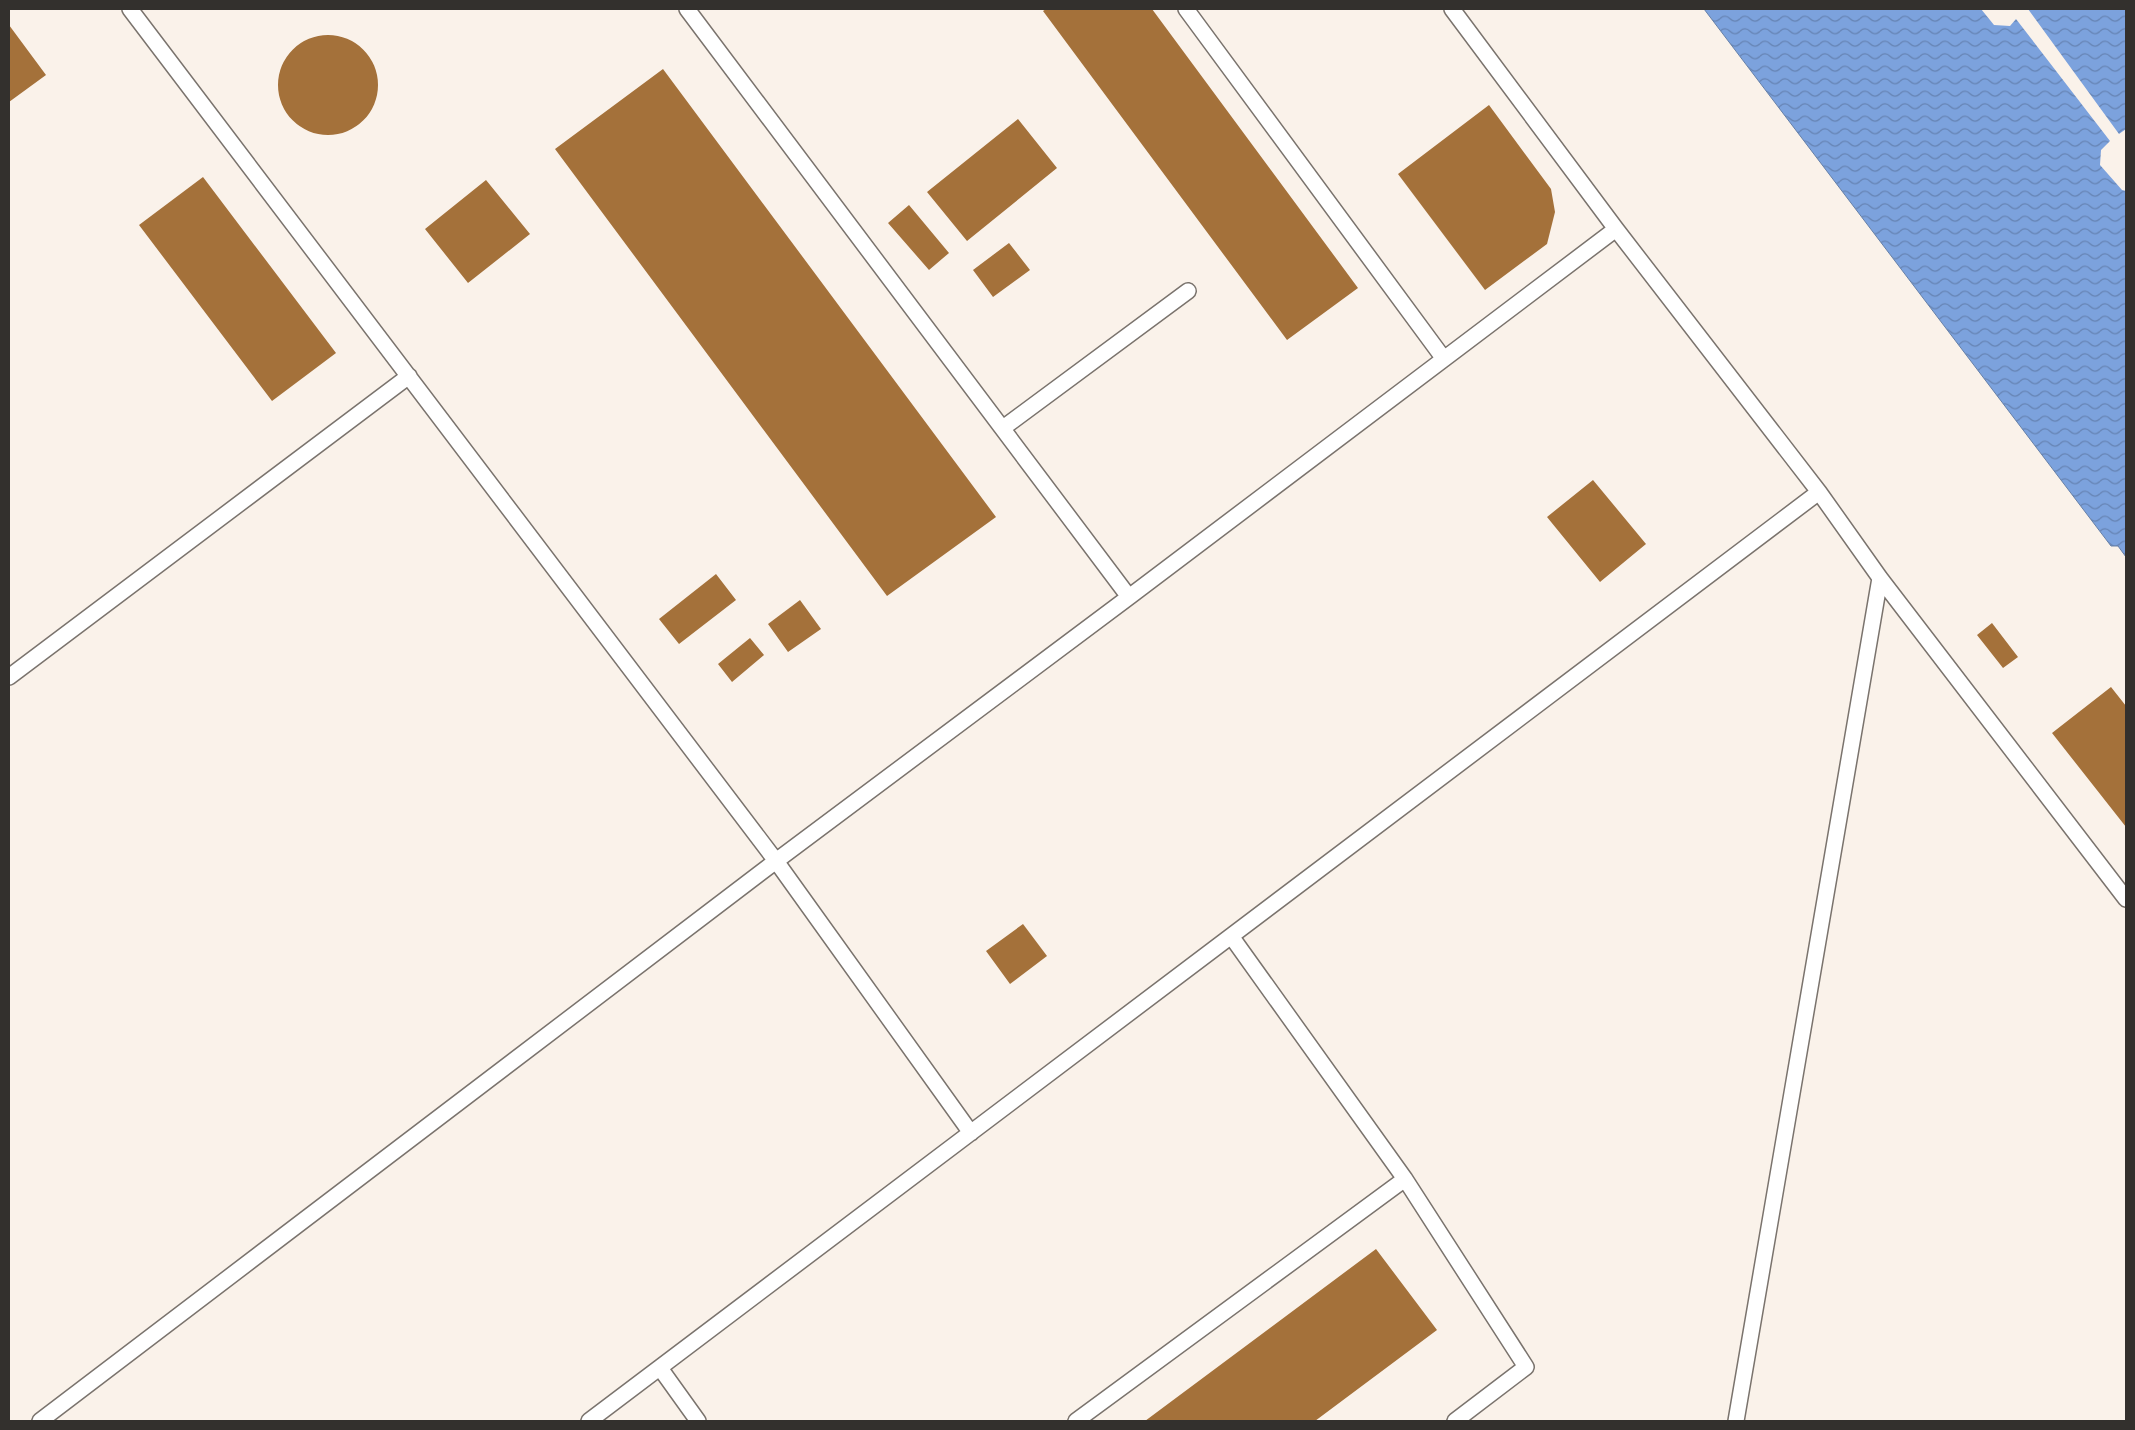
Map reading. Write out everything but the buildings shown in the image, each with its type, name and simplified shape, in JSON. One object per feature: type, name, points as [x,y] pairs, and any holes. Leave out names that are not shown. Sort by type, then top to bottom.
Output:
[{"type":"lane","points":[[130,9],[776,861],[971,1133]]},
{"type":"lane","points":[[687,9],[1130,597]]},
{"type":"lane","points":[[1186,9],[1444,359]]},
{"type":"lane","points":[[1452,9],[1616,229],[1818,492],[1880,578],[2126,899]]},
{"type":"lane","points":[[40,1421],[776,861],[1130,597],[1616,229]]},
{"type":"lane","points":[[1003,428],[1188,291]]},
{"type":"lane","points":[[9,677],[409,376]]},
{"type":"lane","points":[[589,1421],[1818,492]]},
{"type":"lane","points":[[1736,1421],[1880,578]]},
{"type":"lane","points":[[1231,936],[1405,1179],[1526,1367],[1455,1421]]},
{"type":"lane","points":[[1076,1421],[1405,1179]]},
{"type":"lane","points":[[660,1368],[698,1421]]},
{"type":"water","points":[[1704,9],[2126,9],[2126,557],[2118,546],[2111,546]]},
{"type":"pier","points":[[1981,9],[2028,9],[2119,134],[2126,129],[2126,191],[2122,190],[2100,165],[2101,150],[2110,141],[2016,19],[2010,26],[1994,25]]}]
